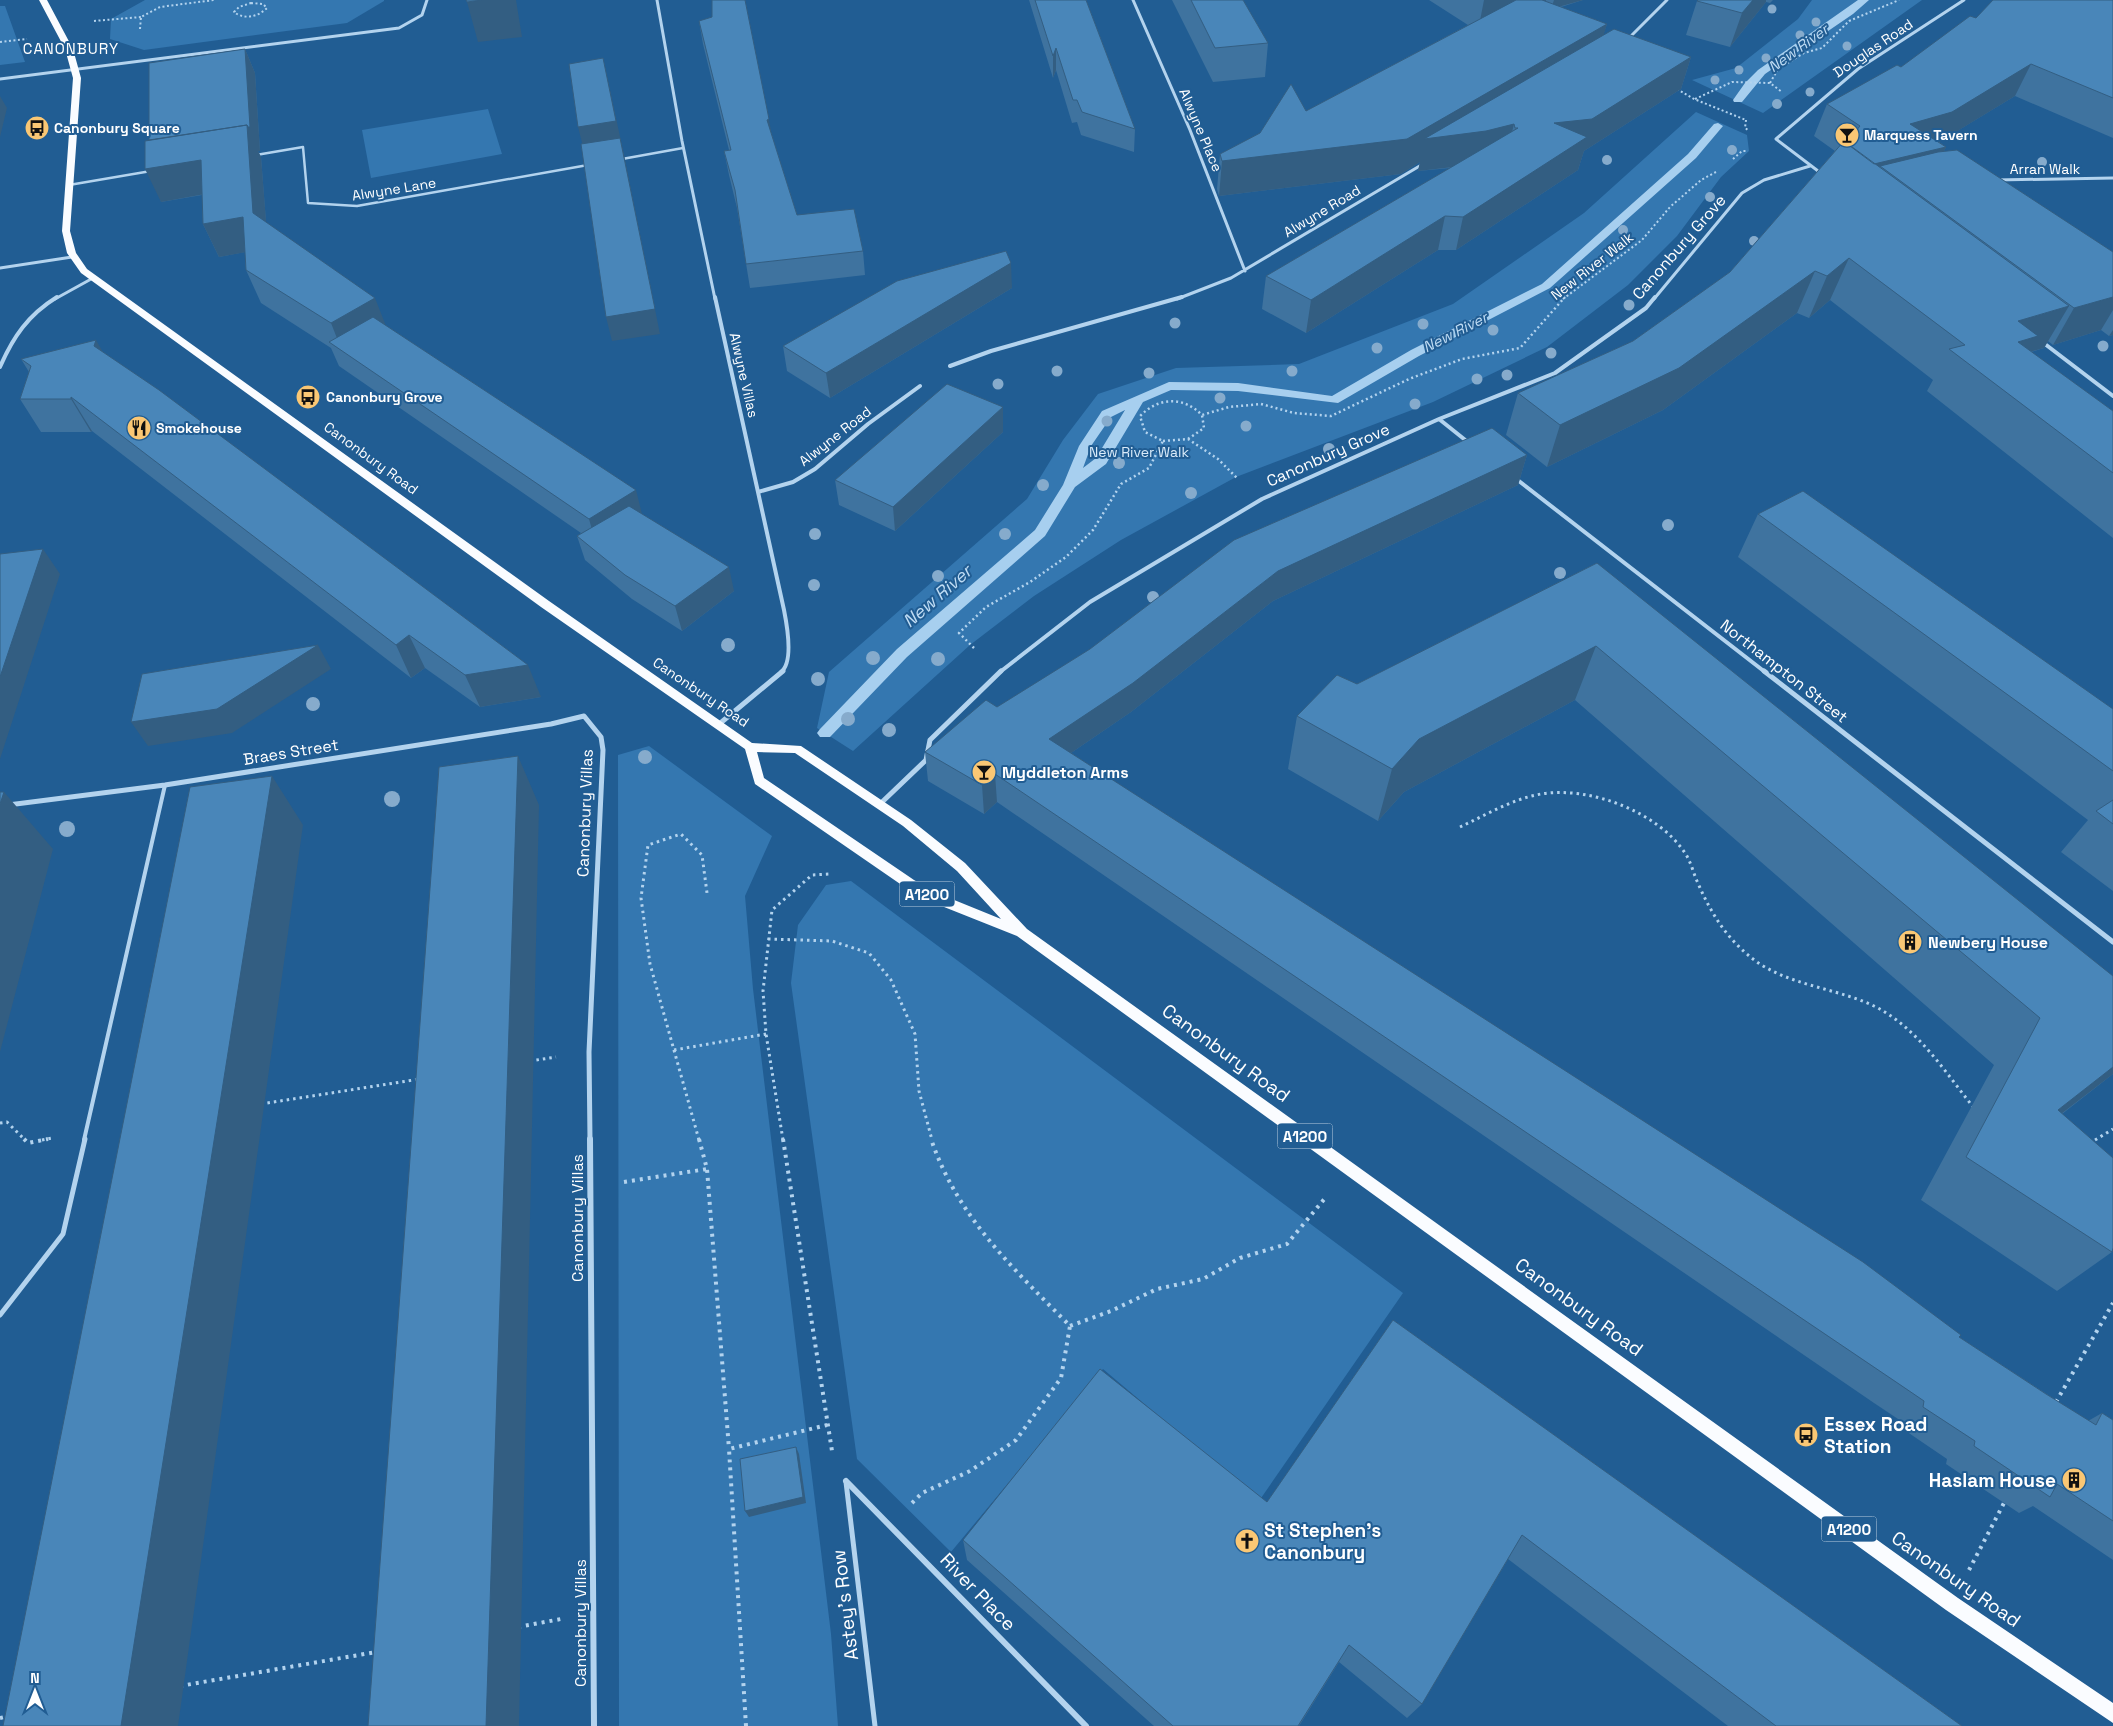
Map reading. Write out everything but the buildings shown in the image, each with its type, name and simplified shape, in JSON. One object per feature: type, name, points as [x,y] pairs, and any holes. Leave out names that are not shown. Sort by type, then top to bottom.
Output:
[{"type":"main road","points":[[43,0],[69,49],[76,70],[78,85],[66,231],[72,257]]},
{"type":"main road","name":"Canonbury Road","points":[[72,257],[93,278],[545,604],[750,747],[797,750],[907,823],[961,867],[1022,933],[1952,1604],[2113,1714]]},
{"type":"main road","name":"Canonbury Road","points":[[750,747],[759,780],[910,884],[932,897],[1022,933]]},
{"type":"street","points":[[0,79],[399,28],[421,16],[426,9],[427,0]]},
{"type":"street","name":"Alwyne Villas","points":[[657,0],[683,148],[785,621],[788,660],[785,668],[718,725]]},
{"type":"street","name":"Alwyne Place","points":[[1133,0],[1190,130],[1245,270]]},
{"type":"street","points":[[1620,46],[1667,0]]},
{"type":"street","name":"Douglas Road","points":[[1810,166],[1776,139],[1858,69],[1964,0]]},
{"type":"street","name":"Alwyne Road","points":[[950,366],[991,352],[1190,295],[1245,270],[1425,163]]},
{"type":"street","points":[[1810,166],[1824,176]]},
{"type":"street","name":"Canonbury Grove","points":[[880,804],[926,760],[930,740],[1003,668],[1090,602],[1262,498],[1439,419],[1555,373],[1646,308],[1742,193],[1764,180],[1810,166]]},
{"type":"street","name":"Arran Walk","points":[[1990,180],[2097,180],[2113,178]]},
{"type":"street","points":[[0,268],[72,257]]},
{"type":"street","points":[[0,367],[16,332],[40,306],[93,278]]},
{"type":"street","points":[[2037,338],[2113,396]]},
{"type":"street","name":"Alwyne Road","points":[[758,492],[787,484],[815,469],[868,424],[920,386]]},
{"type":"street","points":[[1439,419],[1477,449]]},
{"type":"street","name":"Northampton Street","points":[[1509,474],[2113,942]]},
{"type":"street","name":"Braes Street","points":[[0,806],[165,784],[551,724],[584,716]]},
{"type":"street","name":"Canonbury Villas","points":[[584,716],[601,737],[603,750],[589,1052],[594,1726]]},
{"type":"street","name":"River Place","points":[[846,1481],[1086,1726]]},
{"type":"lane","name":"Alwyne Lane","points":[[254,155],[303,147],[308,203],[334,206],[357,206],[596,164]]},
{"type":"lane","points":[[615,160],[683,148]]},
{"type":"lane","points":[[69,185],[156,171]]},
{"type":"lane","points":[[0,1315],[63,1234],[165,784]]},
{"type":"lane","name":"Astey's Row","points":[[846,1481],[874,1726]]},
{"type":"path","points":[[1770,82],[1778,69],[1804,53],[1822,48],[1849,21],[1899,0]]},
{"type":"path","points":[[251,1],[263,4],[267,8],[262,13],[251,17],[238,16],[234,12],[251,1]]},
{"type":"path","points":[[94,21],[141,18]]},
{"type":"path","points":[[0,42],[27,39]]},
{"type":"path","points":[[1694,99],[1732,82],[1770,82],[1788,96]]},
{"type":"path","points":[[1677,89],[1694,99],[1746,120]]},
{"type":"path","points":[[1726,165],[1742,151],[1749,151]]},
{"type":"path","name":"New River Walk","points":[[1202,414],[1230,407],[1261,404],[1294,413],[1331,416],[1410,378],[1462,359],[1520,348],[1564,298],[1642,240],[1670,207],[1701,180],[1720,170]]},
{"type":"path","points":[[1170,401],[1187,403],[1202,414],[1204,428],[1188,439],[1163,441],[1145,432],[1140,416],[1149,406],[1170,401]]},
{"type":"path","points":[[1188,439],[1218,459],[1243,482]]},
{"type":"path","points":[[974,648],[959,633],[986,608],[1030,582],[1066,557],[1094,530],[1121,484],[1148,468],[1163,441]]},
{"type":"path","points":[[1460,827],[1514,802],[1552,793],[1593,797],[1641,814],[1668,832],[1685,854],[1720,929],[1746,954],[1791,980],[1874,1006],[1906,1028],[1975,1109],[1982,1114]]},
{"type":"path","points":[[707,892],[702,855],[681,834],[648,845],[641,898],[650,964],[707,1169],[729,1449],[746,1726]]},
{"type":"path","points":[[729,1449],[827,1425],[766,1034],[763,991],[772,910],[812,875],[838,873]]},
{"type":"path","points":[[768,938],[832,941],[869,953],[892,980],[914,1034],[919,1092],[932,1141],[956,1194],[992,1246],[1070,1326]]},
{"type":"path","points":[[674,1050],[766,1034]]},
{"type":"path","points":[[520,1063],[589,1052]]},
{"type":"path","points":[[253,1105],[421,1078]]},
{"type":"path","points":[[0,1123],[7,1122],[28,1143],[86,1132]]},
{"type":"path","points":[[2087,1145],[2113,1130]]},
{"type":"path","points":[[1070,1326],[1111,1311],[1157,1289],[1204,1279],[1240,1258],[1286,1244],[1350,1168]]},
{"type":"path","points":[[590,1187],[707,1169]]},
{"type":"path","points":[[2055,1404],[2113,1303]]},
{"type":"path","points":[[889,1525],[922,1493],[970,1471],[1016,1440],[1060,1378],[1070,1326]]},
{"type":"path","points":[[1952,1604],[2004,1503]]},
{"type":"path","points":[[516,1627],[593,1613]]},
{"type":"path","points":[[175,1687],[379,1651]]},
{"type":"path","points":[[0,1718],[20,1714]]},
{"type":"green space","points":[[145,0],[384,1],[347,23],[144,50],[110,39],[111,19]]},
{"type":"green space","points":[[1812,0],[1922,0],[1763,113],[1692,80],[1736,68],[1798,19]]},
{"type":"green space","points":[[0,6],[5,6],[25,62],[0,65]]},
{"type":"green space","points":[[488,109],[502,154],[371,178],[362,130]]},
{"type":"green space","name":"New River Walk","points":[[1696,112],[1747,135],[1749,151],[1721,177],[1677,236],[1628,285],[1547,347],[1433,402],[1236,477],[1121,540],[1034,596],[970,645],[853,751],[817,728],[829,672],[1027,499],[1063,440],[1098,394],[1176,368],[1299,364],[1453,304],[1584,213]]},
{"type":"green space","points":[[649,746],[772,836],[745,896],[753,989],[831,1634],[838,1726],[619,1726],[618,755]]},
{"type":"green space","points":[[851,881],[1403,1293],[1259,1501],[1103,1369],[951,1552],[857,1459],[791,983],[798,925],[826,885]]},
{"type":"waterway","name":"New River","points":[[1738,100],[1748,86],[1778,59],[1833,24],[1864,0]]},
{"type":"waterway","name":"New River","points":[[1139,399],[1169,386],[1238,387],[1334,400],[1415,353],[1546,286],[1692,156],[1718,126]]},
{"type":"waterway","name":"New River","points":[[825,733],[902,653],[1040,533],[1070,485],[1085,446],[1106,414],[1139,399]]},
{"type":"waterway","name":"New River","points":[[1071,484],[1101,461],[1121,425],[1139,399]]},
{"type":"place","name":"Canonbury Square","points":[[37,128]]},
{"type":"place","name":"Marquess Tavern","points":[[1847,135]]},
{"type":"place","name":"Canonbury Grove","points":[[308,397]]},
{"type":"place","name":"Smokehouse","points":[[139,428]]},
{"type":"place","name":"Myddleton Arms","points":[[984,772]]},
{"type":"place","name":"Newbery House","points":[[1910,942]]},
{"type":"place","name":"Essex Road Station","points":[[1806,1435]]},
{"type":"place","name":"Haslam House","points":[[2074,1480]]},
{"type":"place","name":"St Stephen's Canonbury","points":[[1247,1541]]},
{"type":"district","name":"CANONBURY","points":[[71,48]]}]
